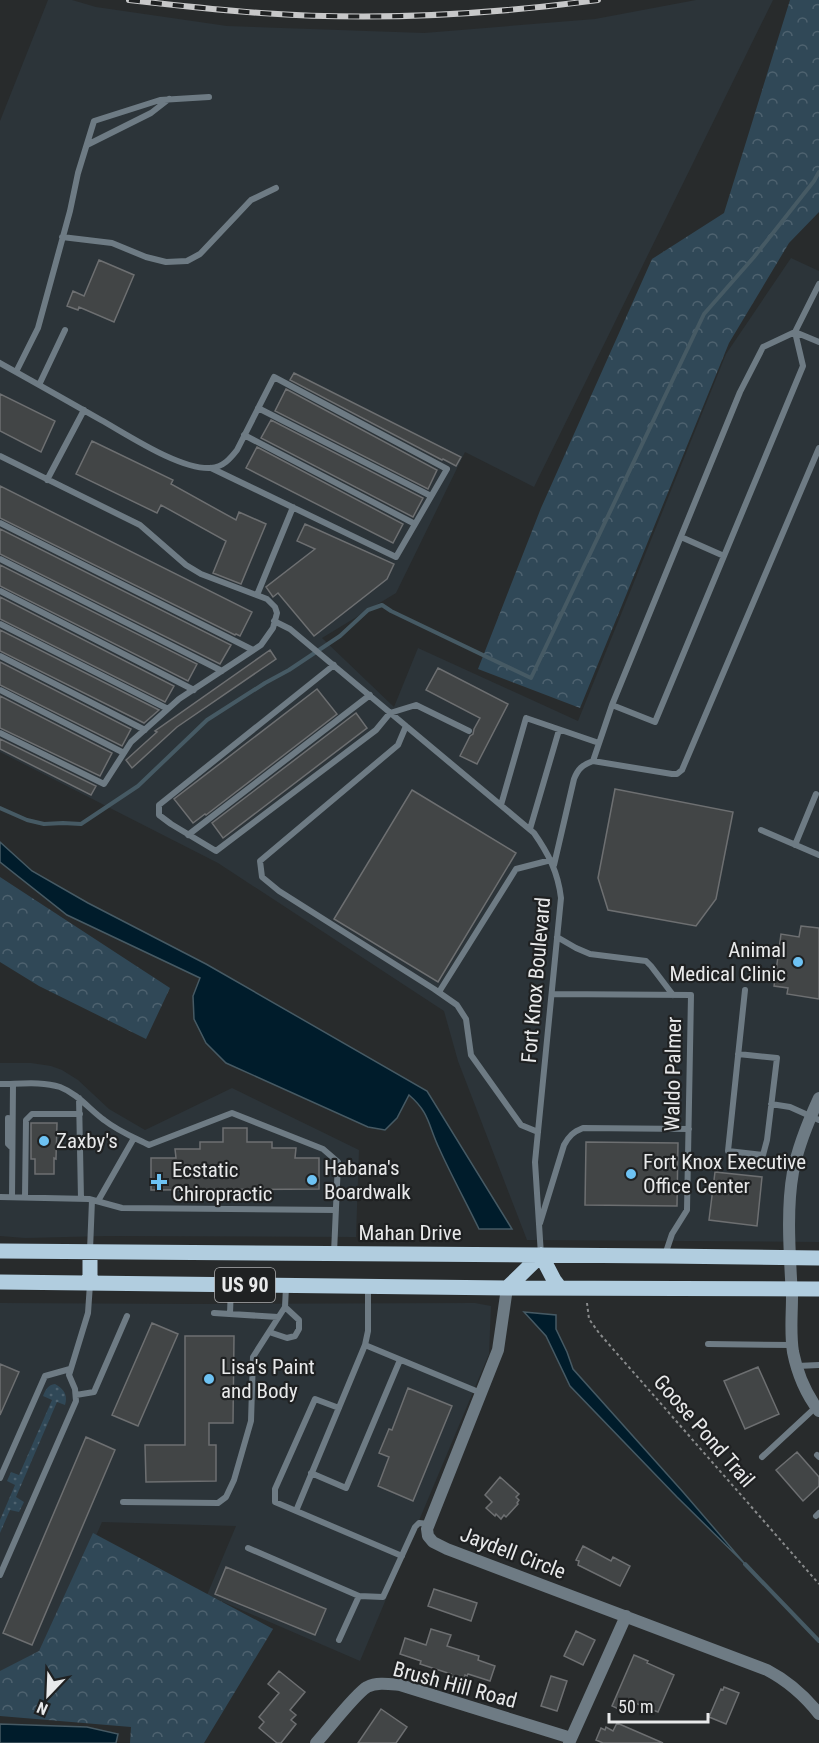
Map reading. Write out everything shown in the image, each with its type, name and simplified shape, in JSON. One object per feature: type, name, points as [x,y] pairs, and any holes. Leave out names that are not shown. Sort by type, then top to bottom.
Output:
[{"type":"main road","name":"Mahan Drive","points":[[0,1251],[819,1258]]},
{"type":"main road","points":[[90,1252],[90,1283]]},
{"type":"main road","points":[[507,1288],[541,1255],[560,1288]]},
{"type":"main road","name":"US 90","points":[[2,1284],[819,1289]]},
{"type":"street","points":[[818,1409],[807,1393],[792,1345],[790,1199],[797,1152],[815,1118],[819,1098]]},
{"type":"street","points":[[429,1524],[498,1350],[507,1288]]},
{"type":"street","name":"Jaydell Circle","points":[[429,1524],[428,1536],[433,1542],[447,1549],[767,1670],[785,1680],[806,1697],[819,1714]]},
{"type":"street","points":[[570,1740],[626,1616]]},
{"type":"street","name":"Brush Hill Road","points":[[316,1743],[358,1695],[368,1687],[384,1683],[400,1685],[570,1740]]},
{"type":"lane","points":[[16,372],[38,328],[94,121],[160,100],[209,96]]},
{"type":"lane","points":[[87,145],[151,113],[170,99]]},
{"type":"lane","points":[[62,237],[112,243],[146,257],[166,262],[187,261],[200,254],[251,200],[276,188]]},
{"type":"lane","points":[[593,761],[612,705],[740,392],[763,347],[795,332],[819,284]]},
{"type":"lane","points":[[39,385],[65,330]]},
{"type":"lane","points":[[795,332],[819,342]]},
{"type":"lane","points":[[612,705],[655,722],[803,366],[795,332]]},
{"type":"lane","points":[[0,363],[158,451],[194,465],[211,468],[396,557],[447,469],[273,376],[237,450],[223,465],[211,468]]},
{"type":"lane","points":[[258,408],[431,496]]},
{"type":"lane","points":[[48,480],[84,410]]},
{"type":"lane","points":[[244,435],[415,524]]},
{"type":"lane","points":[[439,992],[516,869],[553,863],[577,772],[583,765],[593,761],[672,774],[677,774],[682,770],[819,448]]},
{"type":"lane","points":[[0,456],[140,525],[186,566],[267,599],[277,613],[273,627],[261,645],[179,699],[130,742],[104,784],[0,732]]},
{"type":"lane","points":[[257,595],[293,507]]},
{"type":"lane","points":[[0,523],[253,650]]},
{"type":"lane","points":[[681,537],[724,556]]},
{"type":"lane","points":[[0,559],[222,671]]},
{"type":"lane","points":[[0,591],[194,690]]},
{"type":"lane","name":"Fort Knox Boulevard","points":[[274,621],[290,628],[530,829],[548,852],[553,863],[560,884],[561,898],[535,1162],[541,1255]]},
{"type":"lane","points":[[0,624],[168,709]]},
{"type":"lane","points":[[0,656],[145,730]]},
{"type":"lane","points":[[334,665],[159,805],[159,815],[216,852],[376,730],[390,713],[416,705],[469,731]]},
{"type":"lane","points":[[0,690],[124,753]]},
{"type":"lane","points":[[188,835],[370,695]]},
{"type":"lane","points":[[501,806],[526,718],[599,744]]},
{"type":"lane","points":[[406,726],[398,745],[260,861],[262,877],[279,891],[457,1005],[466,1019],[471,1055],[521,1125],[538,1132]]},
{"type":"lane","points":[[530,829],[559,730]]},
{"type":"lane","points":[[795,845],[816,794]]},
{"type":"lane","points":[[761,830],[819,855]]},
{"type":"lane","points":[[558,937],[590,954],[646,961],[673,995]]},
{"type":"lane","points":[[738,1054],[777,1058],[767,1140],[763,1155],[728,1151],[738,1054],[745,990]]},
{"type":"lane","points":[[552,994],[673,995]]},
{"type":"lane","name":"Waldo Palmer","points":[[665,1256],[672,1234],[687,1210],[691,995],[673,995]]},
{"type":"lane","points":[[0,1084],[48,1084],[60,1087],[79,1098],[103,1120],[148,1145],[232,1113],[323,1149],[338,1162],[334,1254]]},
{"type":"lane","points":[[12,1197],[12,1149],[8,1144],[8,1112],[12,1108],[13,1084]]},
{"type":"lane","points":[[79,1098],[81,1199]]},
{"type":"lane","points":[[771,1104],[790,1107],[815,1118]]},
{"type":"lane","points":[[25,1197],[26,1120],[33,1114],[80,1114]]},
{"type":"lane","points":[[539,1226],[564,1145],[573,1133],[583,1128],[688,1129]]},
{"type":"lane","points":[[90,1252],[95,1200],[134,1138]]},
{"type":"lane","points":[[0,1197],[95,1200],[122,1208],[336,1210]]},
{"type":"lane","points":[[0,1575],[73,1409],[76,1395],[69,1375],[88,1312],[90,1283]]},
{"type":"lane","points":[[230,1314],[231,1285]]},
{"type":"lane","points":[[123,1502],[218,1503],[226,1497],[234,1480],[251,1421],[253,1357],[285,1307],[286,1286]]},
{"type":"lane","points":[[296,1511],[365,1345],[368,1331],[368,1287]]},
{"type":"lane","points":[[269,1332],[287,1338],[295,1336],[299,1320],[285,1307]]},
{"type":"lane","points":[[214,1313],[278,1317]]},
{"type":"lane","points":[[76,1395],[94,1392],[127,1316]]},
{"type":"lane","points":[[708,1344],[792,1345]]},
{"type":"lane","points":[[365,1345],[481,1393]]},
{"type":"lane","points":[[311,1473],[346,1488],[400,1360]]},
{"type":"lane","points":[[797,1366],[819,1365]]},
{"type":"lane","points":[[0,1478],[45,1376],[70,1369]]},
{"type":"lane","points":[[339,1408],[315,1399],[275,1489],[275,1502],[402,1556]]},
{"type":"lane","points":[[762,1456],[818,1409]]},
{"type":"lane","points":[[248,1548],[359,1596],[382,1597],[415,1527],[419,1523],[429,1524]]},
{"type":"lane","points":[[339,1640],[359,1596]]},
{"type":"path","name":"Goose Pond Trail","points":[[585,1288],[589,1319],[599,1333],[819,1584]]},
{"type":"shaded area","points":[[48,0],[72,0],[96,7],[227,26],[424,33],[595,19],[696,0],[773,0],[534,487],[465,452],[396,593],[322,638],[394,707],[418,648],[578,721],[726,354],[791,258],[819,271],[819,1242],[527,1240],[458,1061],[444,1011],[218,863],[0,752],[0,121]]},
{"type":"shaded area","points":[[0,842],[32,871],[88,903],[206,964],[427,1091],[512,1229],[479,1229],[435,1140],[425,1114],[409,1095],[397,1118],[385,1130],[368,1127],[226,1063],[206,1043],[194,1019],[193,996],[200,978],[67,915],[0,862]]},
{"type":"shaded area","points":[[0,1063],[31,1063],[62,1070],[78,1080],[109,1109],[145,1130],[232,1088],[359,1150],[356,1237],[25,1238],[0,1236]]},
{"type":"shaded area","points":[[0,1303],[475,1303],[491,1306],[489,1354],[360,1661],[207,1595],[236,1526],[102,1522],[31,1686],[0,1684]]},
{"type":"shaded area","points":[[524,1312],[556,1315],[556,1329],[573,1369],[745,1564],[570,1386],[546,1336]]},
{"type":"shaded area","points":[[0,1724],[87,1727],[118,1734],[116,1743],[0,1743]]},
{"type":"green space","points":[[790,0],[819,0],[819,212],[789,243],[729,343],[580,708],[478,669],[541,508],[652,259],[724,213]]},
{"type":"green space","points":[[0,877],[170,988],[146,1039],[39,986],[0,962]]},
{"type":"green space","points":[[55,1384],[64,1393],[65,1405],[57,1402],[16,1497],[24,1502],[19,1512],[10,1510],[0,1533],[0,1520],[15,1485],[7,1481],[11,1472],[19,1475],[52,1400],[43,1396],[51,1385]]},
{"type":"green space","points":[[93,1533],[273,1629],[204,1743],[130,1743],[131,1727],[0,1716],[0,1671],[39,1651]]},
{"type":"building","points":[[99,260],[134,275],[114,322],[79,307],[78,310],[67,306],[73,291],[84,296]]},
{"type":"building","points":[[294,373],[461,457],[456,466],[442,460],[290,380]]},
{"type":"building","points":[[286,389],[437,470],[428,489],[275,411]]},
{"type":"building","points":[[0,394],[55,421],[41,452],[0,431]]},
{"type":"building","points":[[271,420],[423,498],[413,517],[261,438]]},
{"type":"building","points":[[92,441],[173,480],[171,484],[236,520],[239,512],[266,524],[241,584],[213,573],[226,541],[161,505],[157,513],[76,474]]},
{"type":"building","points":[[257,447],[403,524],[393,543],[246,468]]},
{"type":"building","points":[[0,486],[252,612],[240,636],[0,518]]},
{"type":"building","points":[[305,524],[394,564],[387,579],[314,636],[278,593],[273,597],[266,587],[315,549],[297,541]]},
{"type":"building","points":[[0,529],[231,645],[220,664],[0,554]]},
{"type":"building","points":[[0,565],[197,664],[188,681],[0,586]]},
{"type":"building","points":[[0,597],[174,686],[165,702],[0,619]]},
{"type":"building","points":[[0,630],[159,710],[144,723],[0,651]]},
{"type":"building","points":[[270,650],[276,659],[177,727],[132,768],[126,760],[157,732],[155,731]]},
{"type":"building","points":[[0,662],[131,729],[122,746],[0,685]]},
{"type":"building","points":[[438,668],[508,704],[477,764],[460,756],[480,718],[426,690]]},
{"type":"building","points":[[317,689],[337,714],[193,823],[174,799]]},
{"type":"building","points":[[0,696],[112,753],[100,776],[0,728]]},
{"type":"building","points":[[356,713],[367,728],[223,838],[212,823]]},
{"type":"building","points":[[0,739],[96,786],[91,795],[0,749]]},
{"type":"building","points":[[615,789],[733,812],[716,899],[696,926],[608,910],[598,878]]},
{"type":"building","points":[[412,790],[516,853],[438,982],[334,919]]},
{"type":"building","name":"Animal Medical Clinic","points":[[801,926],[819,928],[819,999],[787,994],[788,988],[774,986],[781,934],[799,937]]},
{"type":"building","name":"Zaxby's","points":[[31,1123],[57,1123],[54,1174],[35,1174],[35,1159],[31,1159]]},
{"type":"building","points":[[223,1128],[247,1128],[247,1142],[272,1142],[272,1148],[296,1148],[295,1158],[319,1158],[319,1189],[151,1190],[151,1158],[176,1158],[175,1149],[200,1149],[200,1142],[223,1142]]},
{"type":"building","name":"Fort Knox Executive Office Center","points":[[586,1142],[678,1143],[677,1206],[585,1205]]},
{"type":"building","points":[[715,1172],[762,1177],[757,1226],[709,1220]]},
{"type":"building","points":[[152,1323],[178,1334],[138,1426],[112,1415]]},
{"type":"building","name":"Lisa's Paint and Body","points":[[185,1336],[234,1336],[233,1423],[209,1423],[209,1445],[216,1445],[216,1481],[146,1482],[145,1445],[185,1445]]},
{"type":"building","points":[[0,1364],[19,1372],[0,1415]]},
{"type":"building","points":[[758,1367],[779,1414],[745,1429],[724,1381]]},
{"type":"building","points":[[408,1388],[452,1406],[413,1501],[378,1486],[389,1457],[379,1453],[389,1429],[392,1430]]},
{"type":"building","points":[[86,1437],[115,1450],[32,1645],[3,1633]]},
{"type":"building","points":[[797,1452],[819,1477],[819,1486],[803,1501],[776,1470]]},
{"type":"building","points":[[500,1477],[519,1494],[516,1497],[519,1500],[518,1504],[506,1517],[504,1515],[501,1519],[486,1508],[492,1502],[485,1495]]},
{"type":"building","points":[[583,1546],[611,1561],[613,1557],[630,1566],[620,1586],[578,1565],[579,1561],[576,1560]]},
{"type":"building","points":[[226,1567],[326,1609],[315,1635],[215,1594]]},
{"type":"building","points":[[434,1589],[477,1603],[471,1621],[428,1606]]},
{"type":"building","points":[[431,1629],[451,1635],[447,1646],[479,1656],[478,1660],[495,1666],[490,1681],[468,1674],[465,1675],[464,1681],[400,1654],[405,1638],[426,1645]]},
{"type":"building","points":[[576,1631],[595,1640],[583,1665],[564,1656]]},
{"type":"building","points":[[634,1655],[674,1675],[658,1712],[630,1701],[625,1712],[612,1706]]},
{"type":"building","points":[[279,1671],[305,1692],[290,1710],[296,1715],[291,1720],[296,1724],[281,1743],[277,1743],[259,1728],[264,1722],[259,1717],[279,1693],[268,1684]]},
{"type":"building","points":[[551,1676],[567,1681],[557,1711],[541,1706]]},
{"type":"building","points":[[724,1687],[739,1693],[726,1724],[709,1717]]},
{"type":"building","points":[[381,1709],[407,1727],[396,1743],[358,1743]]},
{"type":"building","points":[[617,1723],[663,1743],[603,1743],[596,1740],[601,1728],[605,1730],[606,1727],[613,1731]]},
{"type":"waterway","points":[[0,808],[27,820],[44,824],[81,824],[138,786],[207,720],[340,636],[368,610],[382,605],[531,678],[704,314],[754,257],[819,172]]},
{"type":"waterway","points":[[745,1564],[819,1641]]},
{"type":"railway","points":[[129,0],[244,12],[345,16],[472,13],[598,0]]},
{"type":"place","name":"Animal Medical Clinic","points":[[798,962]]},
{"type":"place","name":"Zaxby's","points":[[44,1141]]},
{"type":"place","name":"Fort Knox Executive Office Center","points":[[631,1174]]},
{"type":"place","name":"Habana's Boardwalk","points":[[312,1180]]},
{"type":"place","name":"Ecstatic Chiropractic","points":[[159,1182]]},
{"type":"place","name":"Lisa's Paint and Body","points":[[209,1379]]}]
